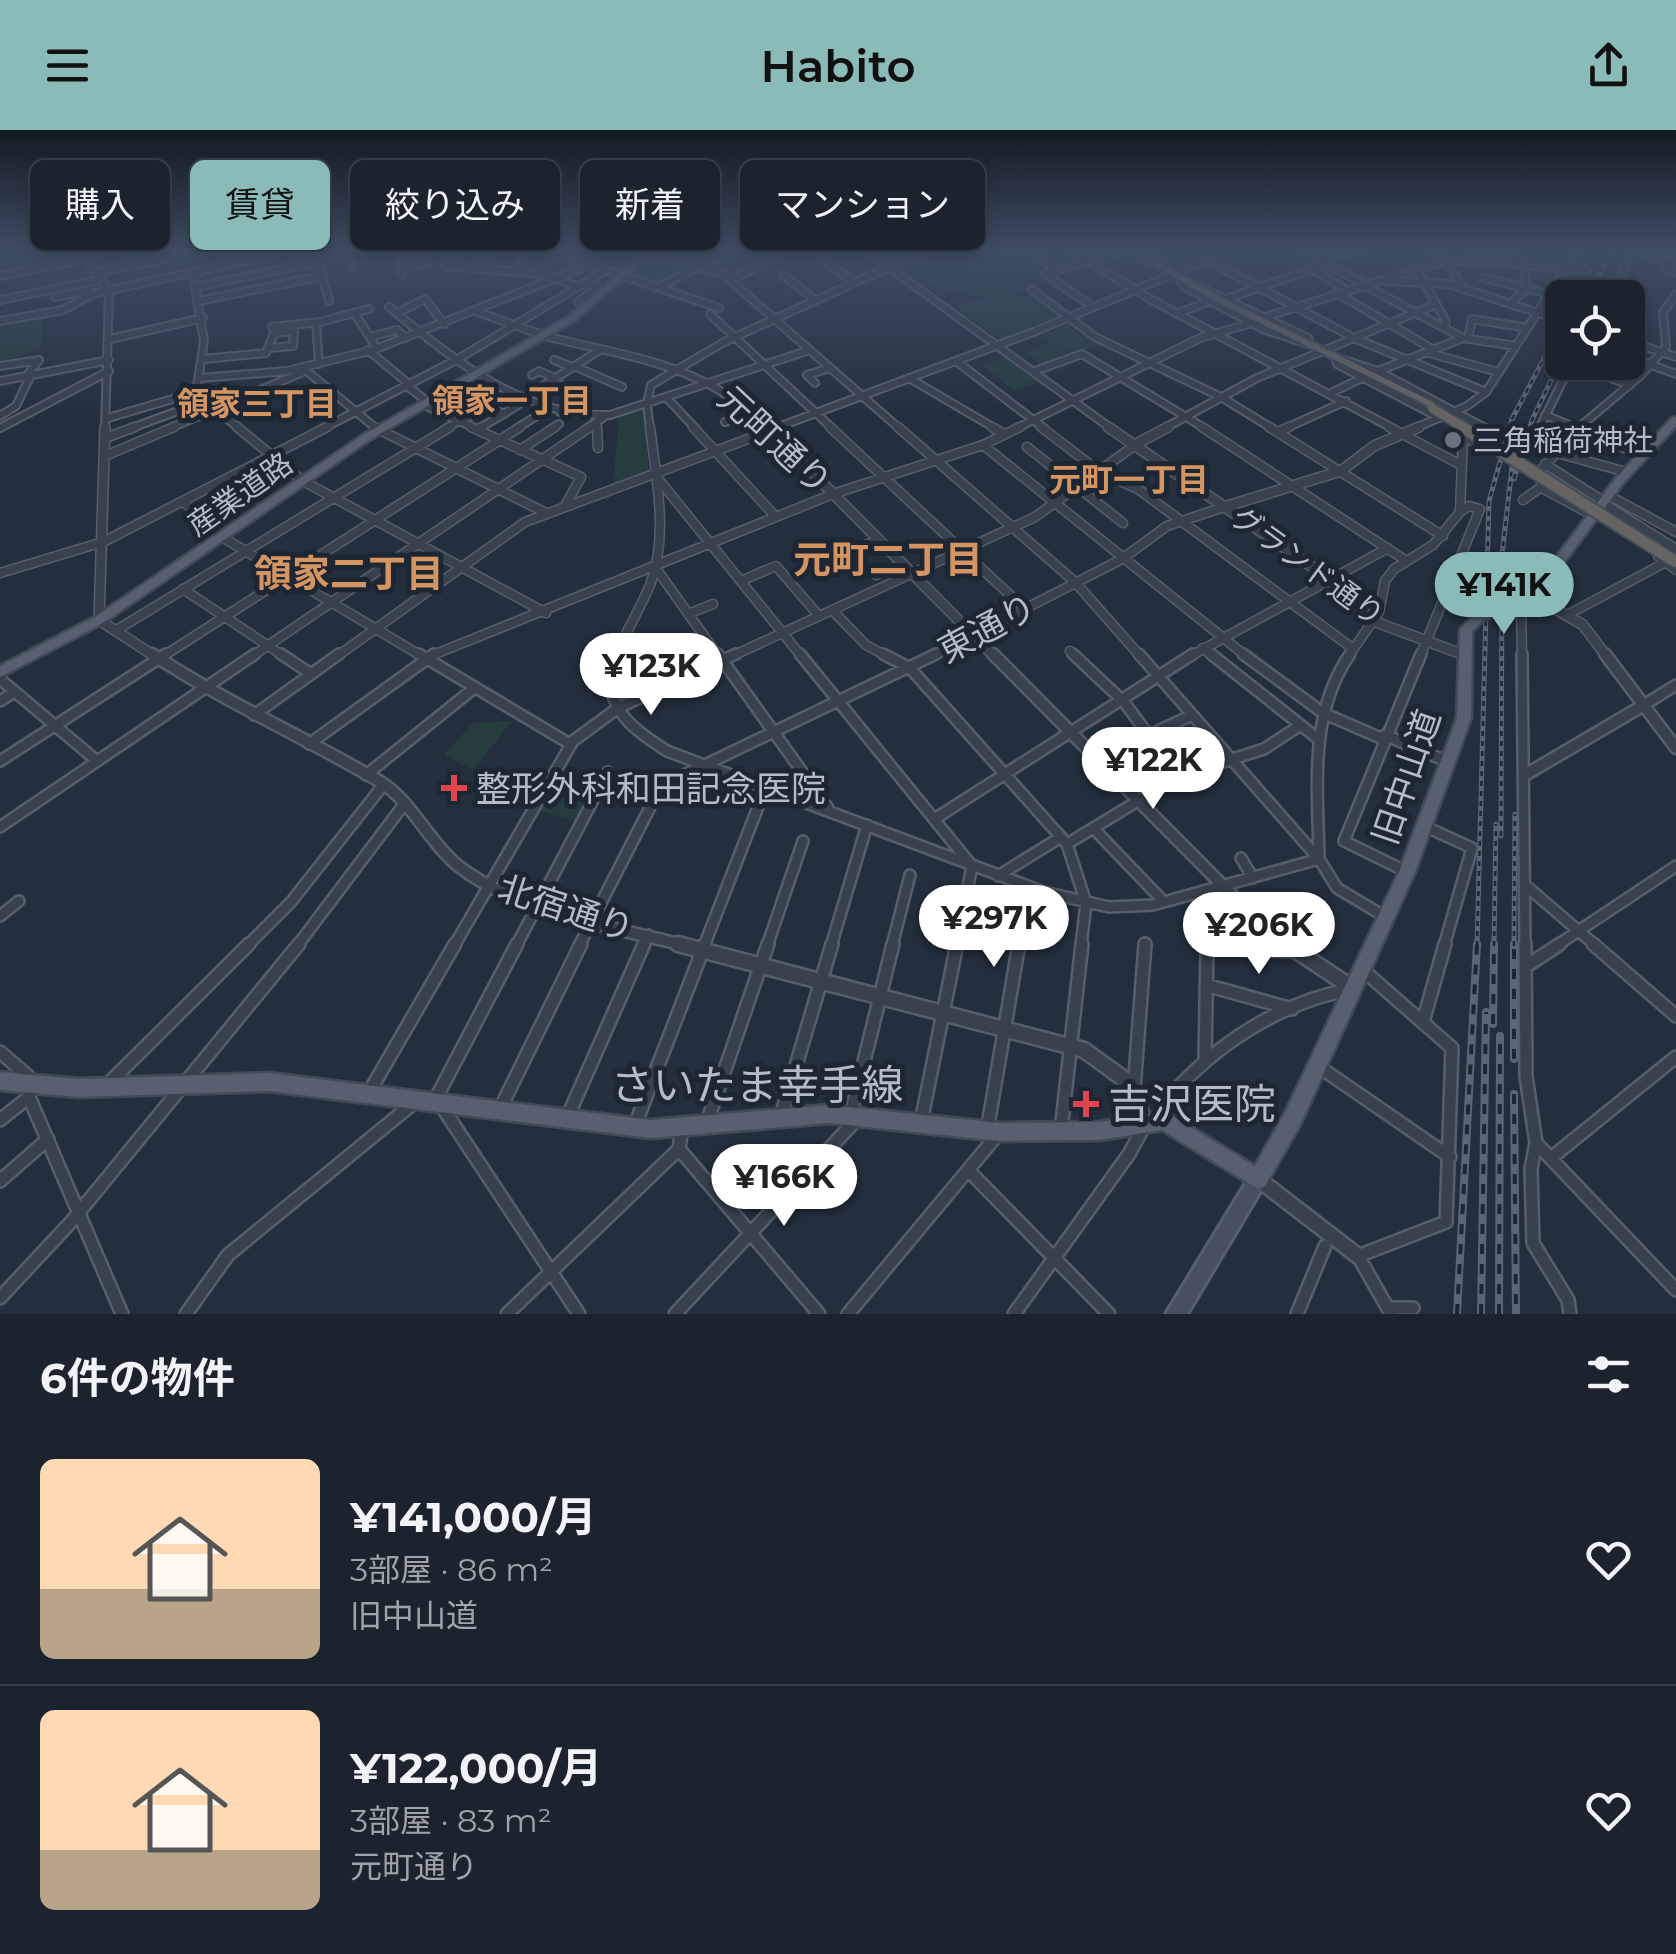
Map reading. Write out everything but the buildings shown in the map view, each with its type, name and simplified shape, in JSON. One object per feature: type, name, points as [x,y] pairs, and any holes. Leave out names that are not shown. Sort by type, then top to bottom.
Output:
[{"type":"highway","points":[[1233,305],[1465,427],[1674,557]]},
{"type":"main road","name":"産業道路","points":[[0,676],[99,620],[378,430],[545,336],[586,305]]},
{"type":"main road","points":[[1524,601],[1626,472],[1676,420]]},
{"type":"main road","name":"旧中山道","points":[[1176,1314],[1258,1179],[1318,1066],[1388,919],[1464,718],[1467,624],[1524,601]]},
{"type":"main road","name":"さいたま幸手線","points":[[0,1081],[29,1089],[268,1082],[634,1128],[682,1128],[781,1116],[856,1114],[994,1131],[1110,1130],[1170,1122]]},
{"type":"main road","points":[[1170,1122],[1258,1179]]},
{"type":"street","points":[[0,321],[72,305]]},
{"type":"street","points":[[99,620],[108,437],[109,305]]},
{"type":"street","points":[[192,419],[203,359],[200,305]]},
{"type":"street","points":[[397,313],[411,305]]},
{"type":"street","points":[[430,305],[444,324]]},
{"type":"street","points":[[107,455],[318,364],[494,305]]},
{"type":"street","points":[[0,573],[103,542],[458,360],[549,305]]},
{"type":"street","points":[[710,305],[719,308]]},
{"type":"street","points":[[759,305],[1076,582],[1318,859],[1336,888],[1388,919]]},
{"type":"street","points":[[803,305],[674,368],[651,385],[647,404],[658,557],[613,655],[610,681],[618,708],[655,745],[998,876],[1086,903],[1109,907],[1164,902],[1318,859]]},
{"type":"street","name":"グランド通り","points":[[943,305],[1330,580],[1373,620],[1467,656]]},
{"type":"street","points":[[1053,305],[1095,337],[1221,396],[1443,536]]},
{"type":"street","points":[[1089,305],[1093,308]]},
{"type":"street","points":[[254,715],[509,532],[546,512],[1099,305]]},
{"type":"street","points":[[1164,305],[1459,464]]},
{"type":"street","points":[[1179,313],[1199,305]]},
{"type":"street","points":[[1222,305],[1297,343],[1311,345]]},
{"type":"street","points":[[1242,305],[1308,338],[1311,345]]},
{"type":"street","points":[[1357,305],[1432,351],[1498,372]]},
{"type":"street","points":[[1403,305],[1465,338],[1516,346]]},
{"type":"street","points":[[368,1094],[570,744],[618,708],[1014,528],[1055,504],[1138,443],[1221,396],[1425,305]]},
{"type":"street","points":[[1436,305],[1446,322],[1443,327]]},
{"type":"street","points":[[1520,305],[1545,315]]},
{"type":"street","name":"東通り","points":[[498,1111],[654,792],[702,764],[974,636],[1122,559],[1167,526],[1341,471],[1374,446],[1456,410],[1486,392],[1542,305]]},
{"type":"street","points":[[1541,487],[1539,472],[1545,464],[1668,344],[1661,323],[1665,305]]},
{"type":"street","points":[[1265,317],[1298,306],[1354,338],[1486,392]]},
{"type":"street","points":[[390,307],[478,374],[549,408],[600,419]]},
{"type":"street","points":[[272,327],[316,323],[369,310]]},
{"type":"street","points":[[478,312],[545,336]]},
{"type":"street","points":[[355,314],[370,337],[372,348],[426,404],[582,477],[565,506]]},
{"type":"street","points":[[710,314],[1026,609]]},
{"type":"street","points":[[110,339],[203,318]]},
{"type":"street","points":[[1378,372],[1465,338],[1472,319],[1528,328]]},
{"type":"street","points":[[309,744],[422,659],[546,613],[833,494],[983,445],[1218,332],[1254,322]]},
{"type":"street","points":[[316,323],[318,364]]},
{"type":"street","points":[[1661,323],[1676,327]]},
{"type":"street","points":[[370,337],[398,330],[405,338]]},
{"type":"street","points":[[203,359],[266,353],[268,348],[274,334],[294,332],[293,346],[268,348]]},
{"type":"street","name":"元町通り","points":[[545,336],[674,368],[714,382],[752,412],[1224,886],[1295,951],[1355,989]]},
{"type":"street","points":[[1645,346],[1676,357]]},
{"type":"street","points":[[477,430],[600,350]]},
{"type":"street","points":[[0,827],[600,419],[810,350]]},
{"type":"street","points":[[1035,371],[1082,354],[1125,376],[1405,560]]},
{"type":"street","points":[[1339,359],[1378,372],[1488,430],[1481,444],[1464,436],[1459,464],[1460,512]]},
{"type":"street","points":[[0,366],[39,360],[19,392],[16,406],[0,418]]},
{"type":"street","points":[[554,360],[622,387]]},
{"type":"street","points":[[956,360],[1098,469],[1138,489],[1352,648]]},
{"type":"street","points":[[1645,361],[1676,374]]},
{"type":"street","points":[[0,381],[109,366]]},
{"type":"street","points":[[0,428],[109,366]]},
{"type":"street","points":[[815,382],[808,376],[830,368]]},
{"type":"street","points":[[200,378],[304,370],[378,430],[546,512]]},
{"type":"street","points":[[532,375],[540,371],[568,388]]},
{"type":"street","points":[[47,374],[52,399]]},
{"type":"street","points":[[1330,393],[1363,374],[1440,418]]},
{"type":"street","points":[[909,378],[1004,434]]},
{"type":"street","points":[[1538,431],[1563,380]]},
{"type":"street","points":[[1617,380],[1630,385]]},
{"type":"street","points":[[108,418],[196,392]]},
{"type":"street","points":[[666,397],[776,517]]},
{"type":"street","points":[[560,412],[576,402]]},
{"type":"street","points":[[1278,432],[1346,402]]},
{"type":"street","points":[[108,437],[194,405]]},
{"type":"street","points":[[115,631],[459,422],[488,406],[504,414]]},
{"type":"street","points":[[0,760],[549,408]]},
{"type":"street","points":[[215,409],[303,480],[332,498],[546,613]]},
{"type":"street","points":[[726,422],[752,412]]},
{"type":"street","points":[[1545,414],[1641,455]]},
{"type":"street","points":[[0,418],[11,422]]},
{"type":"street","points":[[598,448],[600,419]]},
{"type":"street","points":[[520,450],[559,424]]},
{"type":"street","points":[[983,445],[1220,638],[1324,713],[1448,762]]},
{"type":"street","points":[[1027,447],[1122,522]]},
{"type":"street","points":[[1538,448],[1626,472]]},
{"type":"street","points":[[1567,478],[1586,460]]},
{"type":"street","points":[[1545,464],[1640,526],[1674,557],[1676,570]]},
{"type":"street","points":[[653,473],[972,866],[921,1122]]},
{"type":"street","points":[[1541,487],[1674,557]]},
{"type":"street","points":[[1523,500],[1541,487]]},
{"type":"street","points":[[1604,499],[1674,528]]},
{"type":"street","points":[[183,501],[222,537],[570,744]]},
{"type":"street","points":[[1318,859],[1316,738],[1332,680],[1382,605],[1385,581],[1405,560],[1443,536],[1469,506],[1480,509],[1344,841],[1407,872]]},
{"type":"street","points":[[1640,526],[1649,516]]},
{"type":"street","points":[[827,560],[879,540]]},
{"type":"street","points":[[936,818],[1124,702],[1203,648],[1388,548]]},
{"type":"street","points":[[1570,1314],[1568,1300],[1533,1242],[1530,1169],[1536,1143],[1526,1076],[1524,601],[1573,611],[1674,557]]},
{"type":"street","points":[[876,575],[903,564]]},
{"type":"street","points":[[742,580],[776,566],[819,616]]},
{"type":"street","points":[[655,567],[830,811]]},
{"type":"street","points":[[183,589],[311,674]]},
{"type":"street","points":[[688,614],[713,604]]},
{"type":"street","points":[[832,610],[866,645],[910,668],[1064,841],[1086,903],[1060,1131]]},
{"type":"street","points":[[1573,611],[1676,748]]},
{"type":"street","name":"北宿通り","points":[[99,620],[204,688],[384,784],[448,857],[489,886],[537,907],[1070,1045],[1114,1067],[1134,1090],[1146,1123]]},
{"type":"street","points":[[1203,648],[1316,738]]},
{"type":"street","points":[[1070,651],[1124,702],[1179,776]]},
{"type":"street","points":[[0,676],[97,761]]},
{"type":"street","points":[[1525,774],[1676,685]]},
{"type":"street","points":[[366,774],[473,689]]},
{"type":"street","points":[[0,701],[14,692]]},
{"type":"street","points":[[1147,736],[1192,715]]},
{"type":"street","points":[[998,876],[1093,828],[1136,798],[1179,776],[1228,757],[1264,750],[1299,726]]},
{"type":"street","points":[[186,1314],[228,1255],[430,1102],[608,772]]},
{"type":"street","points":[[105,1088],[291,902],[384,784]]},
{"type":"street","points":[[634,1128],[766,789]]},
{"type":"street","points":[[0,1298],[79,1212],[309,930],[402,807]]},
{"type":"street","points":[[781,1116],[867,824]]},
{"type":"street","points":[[1423,1022],[1472,848],[1424,826]]},
{"type":"street","points":[[1093,828],[1164,902]]},
{"type":"street","points":[[706,1125],[804,842]]},
{"type":"street","points":[[1241,858],[1253,878]]},
{"type":"street","points":[[1526,968],[1676,866]]},
{"type":"street","points":[[675,1314],[856,1114],[910,875]]},
{"type":"street","points":[[1524,884],[1676,1016]]},
{"type":"street","points":[[0,916],[18,901]]},
{"type":"street","points":[[848,1314],[969,1171],[994,1131],[1005,1028],[1024,919]]},
{"type":"street","points":[[566,1120],[648,934]]},
{"type":"street","points":[[1134,1090],[1145,943]]},
{"type":"street","points":[[1205,1060],[1207,948],[1295,951]]},
{"type":"street","points":[[1358,1256],[1446,1222],[1450,1156],[1452,1048],[1364,971]]},
{"type":"street","points":[[1206,984],[1292,1009]]},
{"type":"street","points":[[1170,1122],[1168,1100],[1205,1060],[1292,1009],[1328,993],[1355,989]]},
{"type":"street","points":[[0,1052],[28,1076],[48,1139],[122,1314]]},
{"type":"street","points":[[1551,1158],[1676,1057]]},
{"type":"street","points":[[1318,1066],[1450,1156]]},
{"type":"street","points":[[0,1120],[29,1089]]},
{"type":"street","points":[[430,1102],[579,1314]]},
{"type":"street","points":[[1014,1314],[1146,1123]]},
{"type":"street","points":[[507,1314],[678,1149],[682,1128]]},
{"type":"street","points":[[0,1181],[48,1139]]},
{"type":"street","points":[[1536,1143],[1676,1290]]},
{"type":"street","points":[[678,1149],[819,1314]]},
{"type":"street","points":[[969,1171],[1109,1314]]},
{"type":"street","points":[[1258,1179],[1358,1256],[1389,1311],[1413,1308]]},
{"type":"street","points":[[1297,1314],[1325,1246]]},
{"type":"green space","points":[[1042,305],[1059,316],[1000,339],[953,306]]},
{"type":"green space","points":[[42,318],[41,349],[0,362],[0,324]]},
{"type":"green space","points":[[1067,325],[1098,346],[1073,355],[1060,347],[1069,355],[1043,365],[1025,352],[1051,342],[1042,335]]},
{"type":"green space","points":[[1008,356],[1043,381],[1015,391],[981,365]]},
{"type":"green space","points":[[643,408],[649,472],[613,485],[619,415]]},
{"type":"green space","points":[[1189,719],[1202,733],[1192,737],[1184,728],[1174,733],[1188,749],[1209,741],[1222,755],[1179,772],[1151,736]]},
{"type":"green space","points":[[512,721],[473,770],[444,755],[473,723]]},
{"type":"green space","points":[[551,786],[593,797],[579,822],[537,810]]},
{"type":"railway","points":[[1477,946],[1489,501],[1512,419],[1545,356]]},
{"type":"railway","points":[[1514,479],[1532,420],[1551,380]]},
{"type":"railway","points":[[1501,836],[1502,555],[1512,467]]},
{"type":"railway","points":[[1514,946],[1515,814]]},
{"type":"railway","points":[[1494,946],[1496,824]]},
{"type":"railway","points":[[1457,1314],[1477,944]]},
{"type":"railway","points":[[1493,1024],[1494,944]]},
{"type":"railway","points":[[1514,946],[1514,1059]]},
{"type":"railway","points":[[1481,1314],[1486,1012]]},
{"type":"railway","points":[[1499,1314],[1500,1036]]},
{"type":"railway","points":[[1514,1094],[1516,1314]]},
{"type":"place","name":"三角稲荷神社","points":[[1453,440]]},
{"type":"place","name":"整形外科和田記念医院","points":[[454,788]]},
{"type":"place","name":"吉沢医院","points":[[1086,1104]]},
{"type":"district","name":"領家一丁目","points":[[512,400]]},
{"type":"district","name":"領家三丁目","points":[[257,403]]},
{"type":"district","name":"元町一丁目","points":[[1129,479]]},
{"type":"district","name":"元町二丁目","points":[[888,559]]},
{"type":"district","name":"領家二丁目","points":[[349,573]]}]
